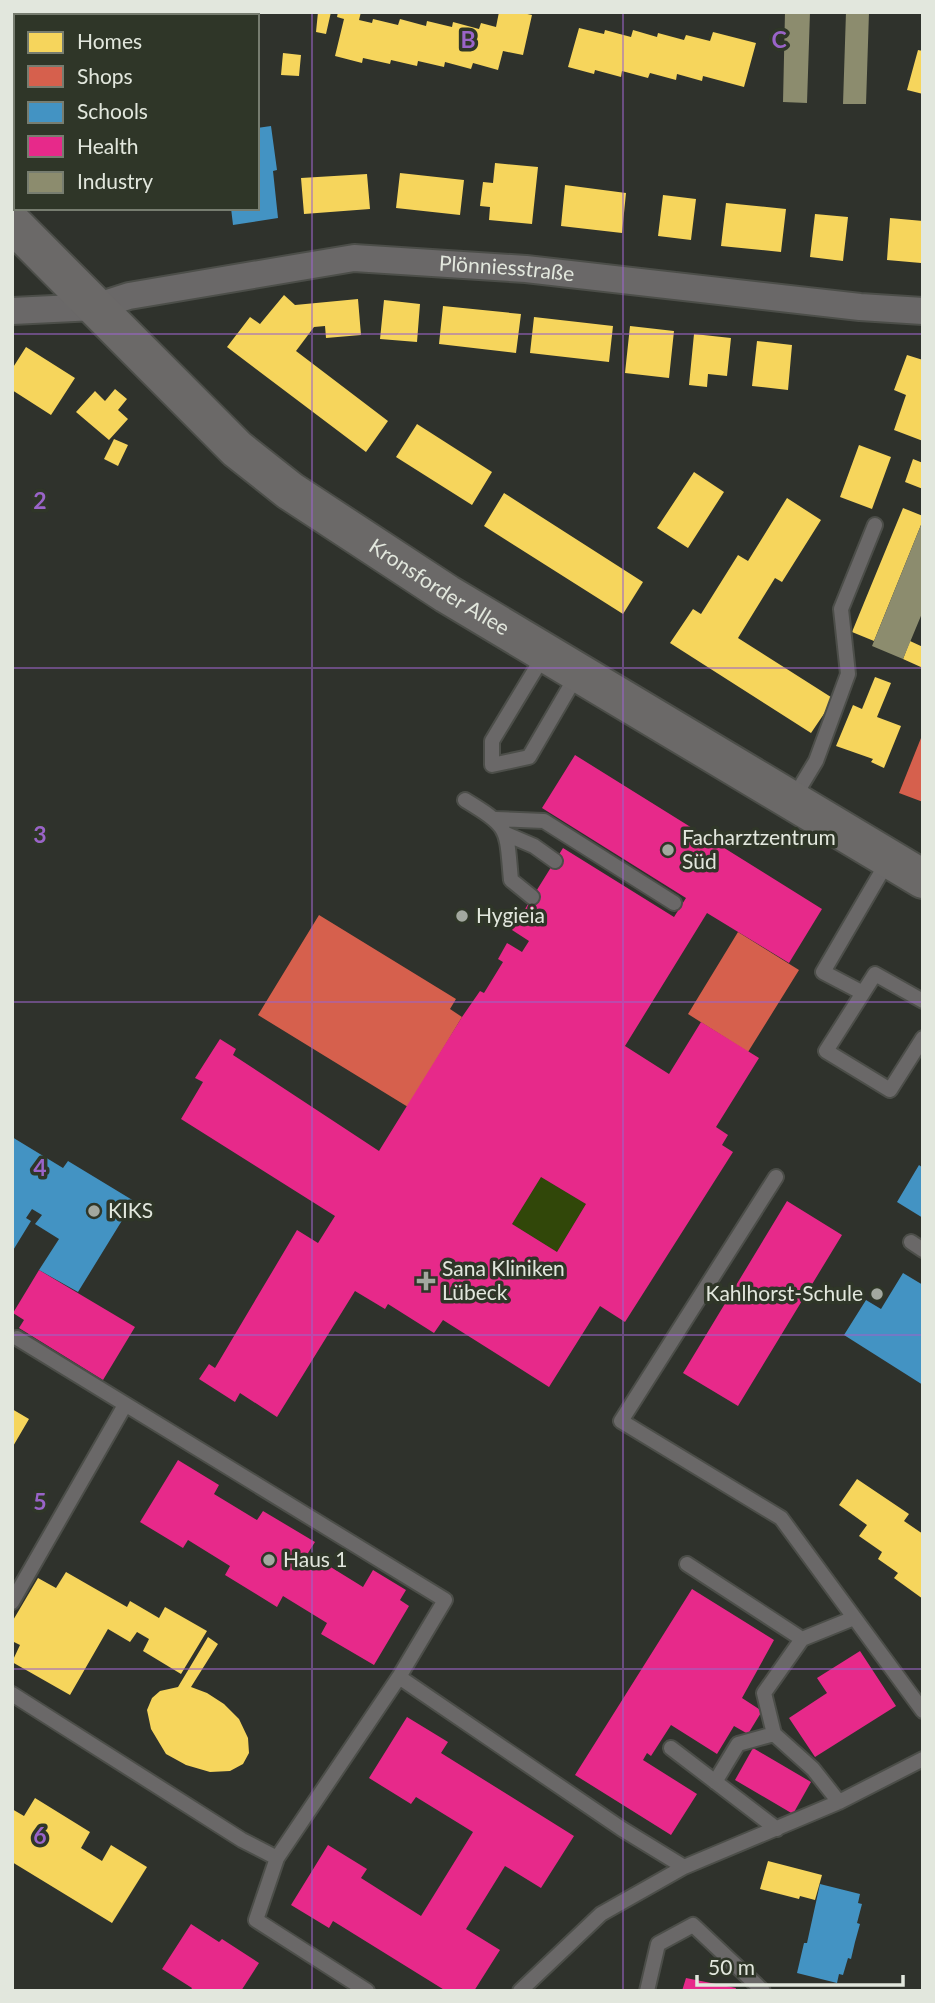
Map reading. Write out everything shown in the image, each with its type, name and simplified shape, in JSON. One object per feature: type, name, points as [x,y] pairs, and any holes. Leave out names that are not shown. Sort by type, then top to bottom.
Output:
[{"type":"main road","name":"Kronsforder Allee","points":[[12,223],[237,449],[290,491],[387,556],[923,878]]},
{"type":"street","name":"Plönniesstraße","points":[[12,311],[95,307],[129,296],[354,258],[526,269],[923,312]]},
{"type":"lane","points":[[793,800],[816,761],[848,674],[841,609],[875,525]]},
{"type":"lane","points":[[545,652],[492,741],[492,765],[529,757],[579,672]]},
{"type":"lane","points":[[466,800],[496,819],[506,834],[511,880],[532,897]]},
{"type":"lane","points":[[496,819],[544,821],[674,903]]},
{"type":"lane","points":[[506,834],[534,846],[555,861]]},
{"type":"lane","points":[[863,993],[823,972],[889,859]]},
{"type":"lane","points":[[923,1001],[874,974],[826,1051],[890,1090],[923,1038]]},
{"type":"lane","points":[[776,1177],[621,1421],[781,1518],[923,1711]]},
{"type":"lane","points":[[17,1338],[445,1600],[399,1676],[277,1858],[256,1920],[367,1991]]},
{"type":"lane","points":[[12,1602],[125,1405]]},
{"type":"lane","points":[[687,1564],[802,1639]]},
{"type":"lane","points":[[839,1802],[813,1769],[774,1734],[764,1693],[802,1639],[854,1618]]},
{"type":"lane","points":[[399,1676],[622,1829],[684,1867]]},
{"type":"lane","points":[[12,1694],[242,1840],[277,1858]]},
{"type":"lane","points":[[715,1782],[738,1744],[774,1734]]},
{"type":"lane","points":[[671,1748],[777,1829]]},
{"type":"lane","points":[[520,1991],[601,1914],[684,1867],[839,1802],[923,1759]]},
{"type":"lane","points":[[647,1991],[658,1944],[693,1925],[763,1991]]},
{"type":"green space","points":[[541,1177],[586,1204],[557,1252],[512,1224]]},
{"type":"building: Homes","points":[[318,12],[331,12],[326,34],[316,32]]},
{"type":"building: Homes","points":[[338,12],[361,12],[359,20],[372,23],[373,19],[398,25],[400,19],[426,26],[427,21],[452,27],[453,22],[479,29],[481,23],[496,27],[499,12],[532,15],[523,55],[503,51],[498,70],[473,63],[471,69],[445,62],[444,67],[418,61],[417,66],[391,60],[390,64],[363,58],[362,63],[335,56],[344,19],[337,17]]},
{"type":"building: Homes","points":[[579,28],[604,34],[605,30],[631,37],[633,30],[657,37],[658,33],[684,40],[686,35],[710,41],[713,32],[756,43],[744,87],[703,76],[702,81],[677,74],[676,80],[650,73],[648,78],[622,71],[621,77],[568,67]]},
{"type":"building: Homes","points":[[918,50],[923,51],[923,94],[907,90]]},
{"type":"building: Homes","points":[[283,53],[301,55],[299,76],[281,75]]},
{"type":"building: Homes","points":[[495,163],[538,167],[532,224],[489,220],[490,207],[480,206],[483,182],[493,183]]},
{"type":"building: Homes","points":[[400,173],[464,180],[460,215],[396,208]]},
{"type":"building: Homes","points":[[367,174],[370,209],[304,214],[301,178]]},
{"type":"building: Homes","points":[[565,185],[626,193],[622,233],[561,226]]},
{"type":"building: Homes","points":[[663,195],[696,199],[691,240],[658,236]]},
{"type":"building: Homes","points":[[726,203],[786,209],[781,252],[721,246]]},
{"type":"building: Homes","points":[[815,214],[848,217],[843,261],[810,257]]},
{"type":"building: Homes","points":[[890,218],[923,221],[921,263],[887,260]]},
{"type":"building: Homes","points":[[284,295],[295,305],[358,299],[361,335],[326,338],[325,326],[314,327],[296,351],[388,421],[366,452],[227,347],[250,317],[260,324]]},
{"type":"building: Homes","points":[[384,300],[420,304],[417,342],[380,339]]},
{"type":"building: Homes","points":[[443,306],[521,314],[516,353],[439,344]]},
{"type":"building: Homes","points":[[534,317],[613,326],[609,362],[530,353]]},
{"type":"building: Homes","points":[[630,326],[674,331],[669,378],[625,373]]},
{"type":"building: Homes","points":[[694,334],[731,338],[727,376],[708,374],[707,387],[689,385]]},
{"type":"building: Homes","points":[[757,341],[792,345],[788,390],[752,386]]},
{"type":"building: Homes","points":[[26,347],[75,378],[51,415],[12,390],[12,369]]},
{"type":"building: Homes","points":[[907,355],[923,360],[923,441],[894,430],[906,395],[894,390]]},
{"type":"building: Homes","points":[[115,389],[127,399],[118,410],[128,419],[109,440],[76,412],[95,391],[105,401]]},
{"type":"building: Homes","points":[[417,424],[492,472],[472,505],[396,457]]},
{"type":"building: Homes","points":[[114,439],[128,445],[118,466],[104,459]]},
{"type":"building: Homes","points":[[859,445],[891,457],[872,509],[840,497]]},
{"type":"building: Homes","points":[[913,459],[923,463],[923,489],[905,482]]},
{"type":"building: Homes","points":[[694,472],[724,492],[688,548],[657,528]]},
{"type":"building: Homes","points":[[504,493],[643,582],[623,614],[484,526]]},
{"type":"building: Homes","points":[[787,498],[821,520],[782,582],[775,578],[738,638],[834,699],[811,733],[670,643],[693,609],[701,614],[738,555],[748,561]]},
{"type":"building: Homes","points":[[903,508],[923,516],[923,520],[874,641],[852,632]]},
{"type":"building: Homes","points":[[910,641],[923,647],[923,668],[903,659]]},
{"type":"building: Homes","points":[[875,677],[891,683],[877,717],[901,726],[884,768],[871,762],[873,759],[836,746],[853,705],[862,709]]},
{"type":"building: Homes","points":[[12,1409],[29,1419],[12,1448]]},
{"type":"building: Homes","points":[[857,1479],[909,1514],[904,1521],[923,1534],[923,1599],[894,1578],[898,1573],[878,1559],[882,1552],[859,1536],[867,1525],[839,1505]]},
{"type":"building: Homes","points":[[66,1572],[127,1607],[130,1601],[159,1618],[165,1607],[207,1631],[181,1674],[143,1651],[149,1639],[137,1632],[130,1642],[108,1629],[70,1695],[12,1662],[20,1645],[12,1641],[12,1622],[38,1578],[56,1588]]},
{"type":"building: Homes","points":[[208,1637],[218,1644],[191,1687],[224,1704],[239,1719],[248,1738],[249,1753],[243,1764],[230,1771],[210,1772],[186,1765],[166,1754],[151,1729],[147,1710],[152,1698],[160,1691],[178,1687]]},
{"type":"building: Homes","points":[[35,1798],[90,1832],[81,1848],[102,1861],[111,1845],[147,1867],[112,1923],[12,1862],[12,1809],[24,1816]]},
{"type":"building: Homes","points":[[768,1861],[822,1875],[815,1900],[800,1896],[799,1899],[760,1889]]},
{"type":"building: Shops","points":[[12,36],[14,38],[13,114]]},
{"type":"building: Shops","points":[[923,733],[923,802],[899,793]]},
{"type":"building: Shops","points":[[319,915],[456,999],[450,1009],[462,1017],[408,1107],[258,1015]]},
{"type":"building: Shops","points":[[738,932],[799,970],[748,1052],[688,1014]]},
{"type":"building: Schools","points":[[271,126],[277,170],[273,171],[278,218],[233,225],[231,210],[259,210],[259,128]]},
{"type":"building: Schools","points":[[12,1137],[63,1168],[68,1161],[134,1201],[78,1292],[39,1270],[59,1239],[35,1224],[42,1215],[32,1209],[26,1218],[31,1221],[12,1252]]},
{"type":"building: Schools","points":[[919,1165],[923,1168],[923,1218],[897,1202]]},
{"type":"building: Schools","points":[[903,1273],[923,1285],[923,1385],[844,1335],[866,1300],[881,1309]]},
{"type":"building: Schools","points":[[820,1884],[860,1894],[858,1903],[862,1904],[851,1959],[848,1958],[843,1975],[839,1974],[837,1983],[797,1973],[804,1943],[807,1943]]},
{"type":"building: Health","points":[[575,755],[822,909],[789,963],[707,913],[625,1046],[669,1074],[701,1022],[759,1058],[716,1127],[728,1135],[722,1145],[733,1152],[625,1322],[600,1306],[549,1387],[443,1320],[434,1333],[388,1304],[385,1309],[355,1291],[277,1417],[240,1393],[235,1402],[199,1379],[209,1364],[215,1368],[297,1230],[318,1243],[335,1216],[181,1119],[203,1082],[195,1078],[220,1039],[236,1049],[233,1055],[379,1151],[462,1017],[480,991],[484,993],[503,962],[498,959],[507,943],[522,952],[529,941],[512,930],[563,848],[674,917],[686,898],[542,808]],"holes":[[[541,1177],[586,1204],[557,1252],[512,1224]]]},
{"type":"building: Health","points":[[787,1201],[842,1235],[738,1406],[683,1373]]},
{"type":"building: Health","points":[[39,1270],[135,1327],[103,1380],[19,1328],[24,1320],[13,1313]]},
{"type":"building: Health","name":"Haus 1","points":[[178,1460],[219,1485],[214,1494],[257,1520],[263,1511],[315,1542],[308,1553],[363,1587],[373,1570],[406,1590],[400,1600],[409,1606],[374,1665],[321,1634],[327,1623],[283,1596],[277,1607],[225,1575],[230,1566],[188,1540],[183,1548],[140,1522]]},
{"type":"building: Health","points":[[692,1589],[774,1640],[742,1698],[762,1711],[748,1734],[734,1726],[717,1754],[671,1725],[651,1756],[647,1753],[643,1760],[697,1794],[671,1835],[575,1775]]},
{"type":"building: Health","points":[[860,1651],[896,1706],[815,1757],[789,1718],[827,1693],[817,1678]]},
{"type":"building: Health","points":[[407,1717],[448,1742],[441,1753],[574,1836],[541,1888],[505,1866],[466,1929],[500,1950],[474,1991],[446,1991],[333,1921],[329,1928],[291,1905],[328,1845],[367,1869],[361,1878],[421,1916],[473,1832],[416,1797],[411,1804],[369,1778]]},
{"type":"building: Health","points":[[753,1748],[811,1782],[793,1814],[735,1780]]},
{"type":"building: Health","points":[[191,1924],[219,1942],[222,1939],[259,1963],[241,1991],[190,1991],[192,1988],[162,1969]]},
{"type":"building: Health","points":[[686,1978],[736,1988],[735,1991],[682,1991]]},
{"type":"building: Industry","points":[[785,12],[810,12],[807,103],[783,102]]},
{"type":"building: Industry","points":[[846,12],[869,12],[866,104],[843,104]]},
{"type":"building: Industry","points":[[923,520],[923,611],[903,659],[872,646]]},
{"type":"place","name":"Facharztzentrum Süd","points":[[668,850]]},
{"type":"place","name":"Hygieia","points":[[462,916]]},
{"type":"place","name":"KIKS","points":[[94,1211]]},
{"type":"place","name":"Sana Kliniken Lübeck","points":[[426,1281]]},
{"type":"place","name":"Kahlhorst-Schule","points":[[877,1294]]},
{"type":"place","name":"Haus 1","points":[[269,1560]]}]
